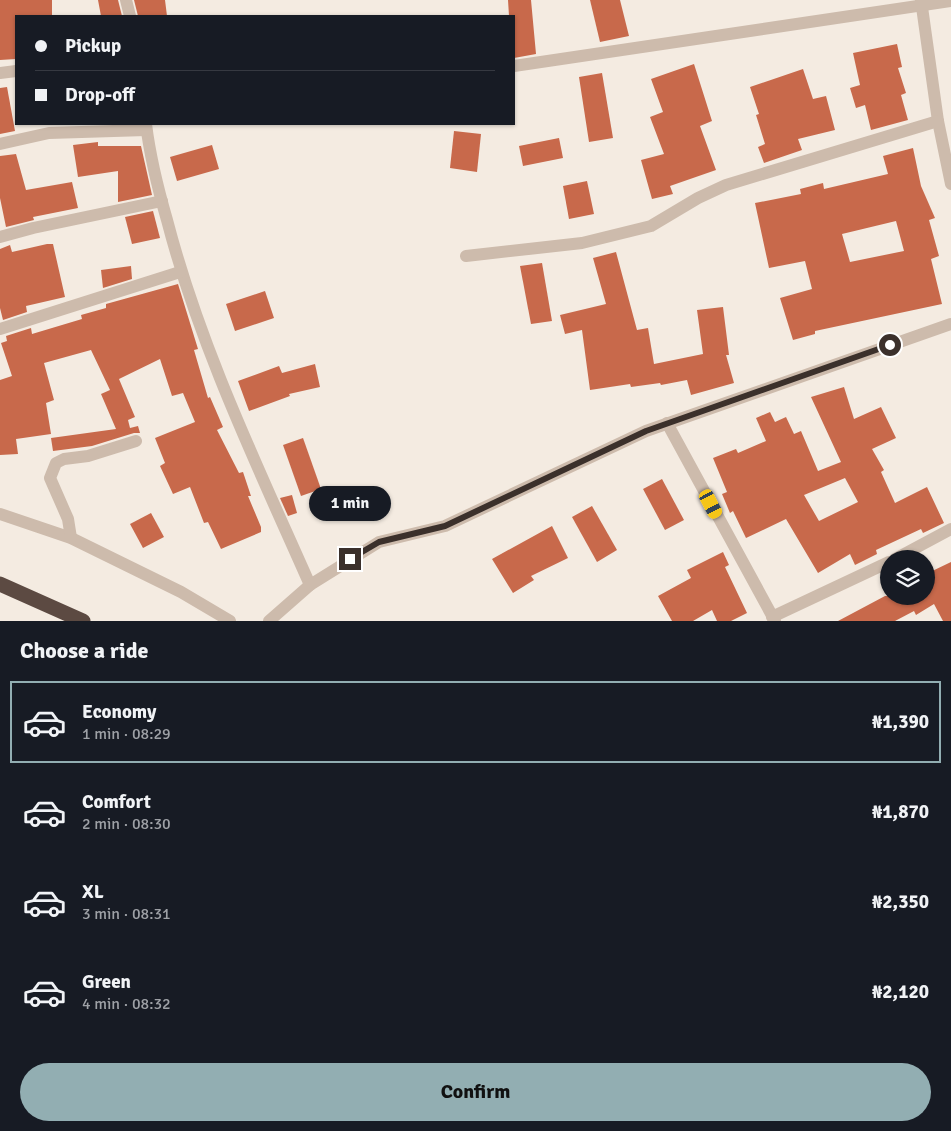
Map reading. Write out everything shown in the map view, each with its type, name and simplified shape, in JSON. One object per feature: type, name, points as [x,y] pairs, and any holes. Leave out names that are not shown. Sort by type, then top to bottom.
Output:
[{"type":"highway","points":[[0,584],[83,621]]},
{"type":"street","points":[[126,0],[130,15]]},
{"type":"street","points":[[515,66],[921,3],[951,1]]},
{"type":"street","points":[[921,3],[938,122],[951,184]]},
{"type":"street","points":[[0,73],[15,71]]},
{"type":"street","points":[[466,256],[582,243],[651,226],[698,198],[726,185],[938,122]]},
{"type":"street","points":[[0,144],[49,133],[146,127],[180,272],[222,386],[310,585]]},
{"type":"street","points":[[0,237],[33,228],[162,201]]},
{"type":"street","points":[[0,329],[180,272]]},
{"type":"street","points":[[269,621],[310,585],[379,542],[445,526],[646,431],[951,324]]},
{"type":"street","points":[[667,423],[773,619],[880,566]]},
{"type":"street","points":[[71,538],[68,520],[50,478],[56,463],[64,459],[88,456],[136,441]]},
{"type":"street","points":[[0,514],[71,538],[181,592],[230,621]]},
{"type":"street","points":[[912,550],[951,530]]},
{"type":"building","points":[[0,0],[52,0],[52,15],[15,15],[15,59],[0,60]]},
{"type":"building","points":[[98,0],[118,0],[122,15],[101,15]]},
{"type":"building","points":[[134,0],[165,0],[167,15],[138,15]]},
{"type":"building","points":[[508,0],[531,0],[536,54],[515,58],[515,15],[509,15]]},
{"type":"building","points":[[590,0],[620,0],[629,36],[600,42]]},
{"type":"building","points":[[897,44],[902,67],[898,68],[906,93],[901,95],[908,120],[871,130],[865,105],[856,108],[850,88],[860,85],[853,53]]},
{"type":"building","points":[[694,64],[712,121],[700,126],[716,170],[670,186],[673,194],[652,199],[641,160],[664,154],[650,117],[663,112],[651,79]]},
{"type":"building","points":[[803,69],[813,99],[826,96],[835,130],[798,139],[802,150],[764,163],[758,147],[765,144],[756,115],[759,114],[750,87]]},
{"type":"building","points":[[602,73],[613,138],[589,142],[579,77]]},
{"type":"building","points":[[7,87],[15,131],[0,134],[0,88]]},
{"type":"building","points":[[454,131],[481,134],[477,172],[450,168]]},
{"type":"building","points":[[559,138],[563,158],[523,166],[519,146]]},
{"type":"building","points":[[98,142],[98,146],[141,146],[152,195],[118,202],[118,171],[78,177],[73,145]]},
{"type":"building","points":[[212,145],[219,169],[177,181],[170,157]]},
{"type":"building","points":[[913,148],[921,186],[935,218],[929,220],[939,256],[931,259],[942,304],[815,331],[815,334],[793,340],[780,298],[812,289],[805,261],[769,268],[755,203],[801,194],[800,189],[823,183],[824,189],[888,174],[883,156]],"holes":[[[896,221],[904,251],[850,262],[842,234]]]},
{"type":"building","points":[[16,154],[26,190],[72,182],[78,208],[33,217],[34,220],[6,227],[0,198],[0,156]]},
{"type":"building","points":[[587,181],[594,214],[569,219],[563,186]]},
{"type":"building","points":[[153,211],[160,238],[132,244],[125,217]]},
{"type":"building","points":[[53,244],[65,297],[26,306],[27,312],[3,320],[0,308],[0,249],[10,245],[12,252]]},
{"type":"building","points":[[616,252],[637,330],[648,328],[654,364],[703,354],[697,310],[723,307],[729,355],[726,355],[734,383],[691,395],[687,380],[661,385],[660,383],[631,387],[630,384],[590,390],[582,330],[565,334],[560,315],[606,304],[593,258]]},
{"type":"building","points":[[542,263],[552,321],[531,324],[520,266]]},
{"type":"building","points":[[131,266],[132,279],[103,288],[101,270]]},
{"type":"building","points":[[178,284],[198,349],[194,350],[208,398],[210,397],[223,427],[217,430],[239,473],[243,472],[251,496],[248,496],[261,527],[261,532],[221,549],[208,522],[204,523],[190,487],[173,494],[160,466],[165,463],[155,438],[195,422],[183,393],[172,396],[160,359],[119,379],[135,417],[128,420],[130,428],[138,426],[140,433],[134,433],[92,446],[53,451],[51,438],[116,429],[101,394],[110,390],[91,350],[44,363],[54,400],[46,403],[51,434],[16,439],[18,454],[0,455],[0,380],[12,376],[1,343],[7,341],[6,336],[31,328],[32,334],[82,319],[81,315],[106,308],[106,304]]},
{"type":"building","points":[[265,291],[274,318],[235,331],[226,304]]},
{"type":"building","points":[[315,364],[320,387],[289,394],[290,396],[249,411],[238,381],[279,366],[282,373]]},
{"type":"building","points":[[844,387],[854,419],[881,407],[896,438],[872,449],[884,470],[881,472],[895,503],[927,487],[944,523],[923,533],[921,529],[876,550],[877,554],[855,565],[850,554],[818,573],[786,519],[746,538],[733,511],[730,513],[722,494],[727,492],[713,458],[736,449],[738,453],[766,441],[756,418],[770,412],[775,422],[786,417],[794,434],[801,431],[818,471],[841,462],[811,397]],"holes":[[[845,478],[858,502],[819,521],[804,495]]]},
{"type":"building","points":[[303,438],[321,489],[301,496],[283,445]]},
{"type":"building","points":[[662,479],[684,520],[665,530],[643,489]]},
{"type":"building","points":[[292,495],[297,513],[288,516],[280,498]]},
{"type":"building","points":[[592,506],[617,550],[597,562],[572,517]]},
{"type":"building","points":[[151,513],[164,537],[143,548],[130,524]]},
{"type":"building","points":[[552,526],[568,558],[531,576],[534,580],[513,593],[492,559]]},
{"type":"building","points":[[723,552],[729,565],[725,567],[747,613],[731,621],[717,621],[712,610],[693,621],[672,621],[658,596],[691,578],[687,570]]},
{"type":"building","points":[[951,562],[951,621],[943,621],[935,605],[935,570]]},
{"type":"building","points":[[880,599],[880,605],[932,605],[916,615],[914,611],[895,621],[838,621]]},
{"type":"route","points":[[350,559],[379,542],[445,526],[646,431],[890,345]]}]
